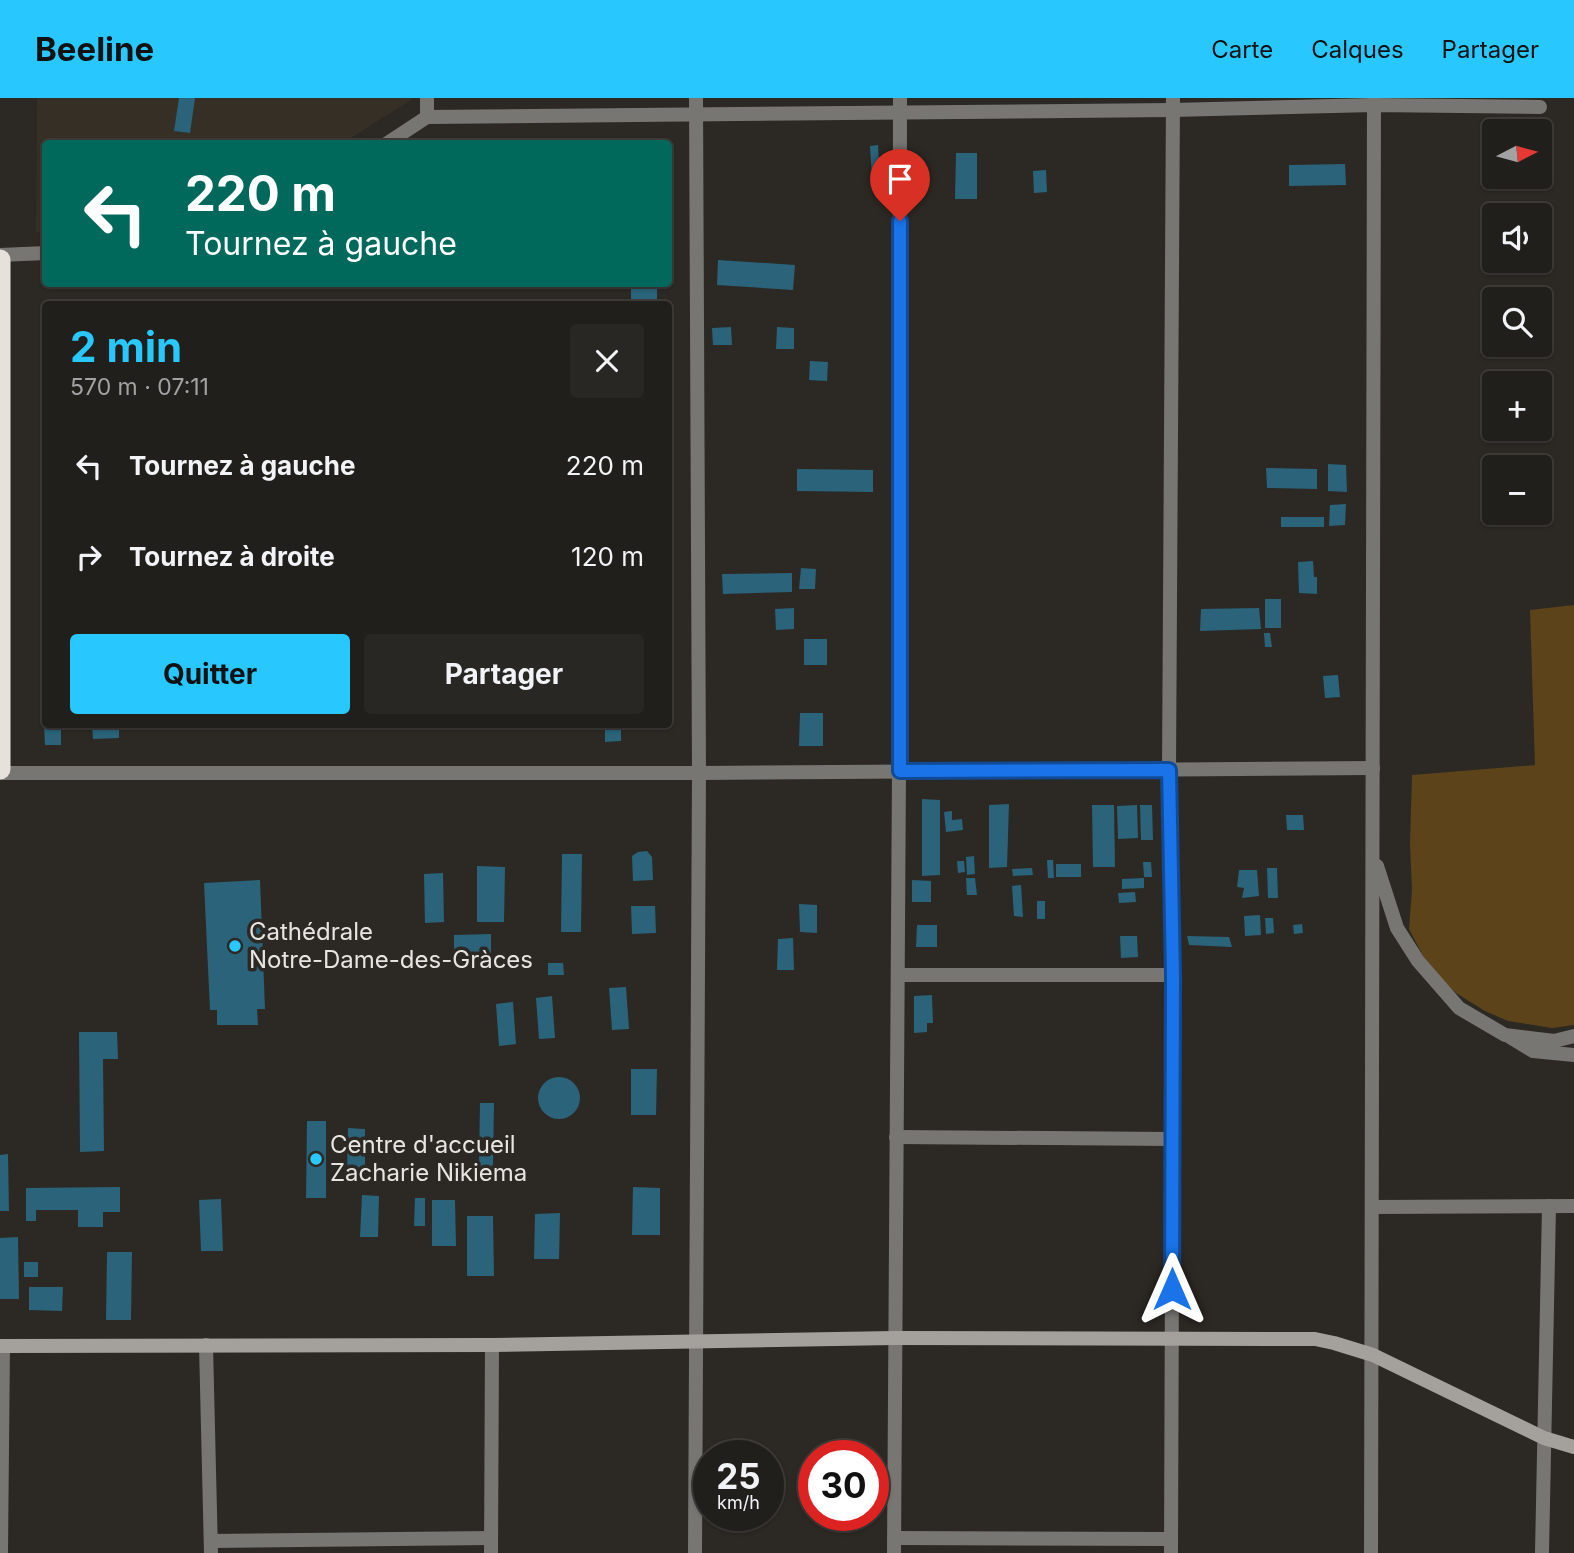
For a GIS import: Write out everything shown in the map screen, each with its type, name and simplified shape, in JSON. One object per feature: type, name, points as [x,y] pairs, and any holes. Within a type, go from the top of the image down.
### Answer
[{"type":"highway","points":[[0,258],[0,771]]},
{"type":"street","points":[[427,98],[427,117]]},
{"type":"street","points":[[392,140],[427,117],[696,105],[1374,102],[1540,107]]},
{"type":"street","points":[[1371,1553],[1374,102]]},
{"type":"street","points":[[900,105],[900,771],[894,1546],[1171,1546],[1173,975],[1169,770],[1172,104]]},
{"type":"street","points":[[695,1553],[699,773],[696,105]]},
{"type":"street","points":[[0,258],[42,253]]},
{"type":"street","points":[[0,771],[699,773],[1373,768]]},
{"type":"street","points":[[1373,855],[1397,928],[1418,961],[1459,1008],[1533,1051],[1574,1055]]},
{"type":"street","points":[[898,975],[1173,975]]},
{"type":"street","points":[[1505,1035],[1554,1041],[1574,1037]]},
{"type":"street","points":[[896,1137],[1172,1139]]},
{"type":"street","points":[[1542,1553],[1549,1206]]},
{"type":"street","points":[[1373,1208],[1574,1206]]},
{"type":"street","points":[[1,1553],[1,1346],[492,1345],[894,1338],[1315,1339],[1373,1355],[1544,1438],[1574,1447]]},
{"type":"street","points":[[206,1345],[211,1547],[491,1546],[492,1345]]},
{"type":"shaded area","points":[[37,98],[411,98],[348,140],[42,140],[42,232],[36,232]]},
{"type":"shaded area","points":[[1574,605],[1574,1025],[1552,1028],[1508,1021],[1485,1011],[1456,993],[1430,969],[1409,929],[1412,890],[1412,775],[1535,765],[1530,610]]},
{"type":"building","points":[[179,98],[195,98],[190,133],[174,131]]},
{"type":"building","points":[[878,145],[880,178],[872,178],[870,146]]},
{"type":"building","points":[[956,153],[977,153],[977,199],[955,199]]},
{"type":"building","points":[[1345,164],[1346,185],[1289,186],[1289,165]]},
{"type":"building","points":[[1046,170],[1047,192],[1034,193],[1033,171]]},
{"type":"building","points":[[718,260],[795,265],[793,290],[717,285]]},
{"type":"building","points":[[631,287],[657,287],[657,301],[631,301]]},
{"type":"building","points":[[731,327],[732,345],[713,345],[712,328]]},
{"type":"building","points":[[777,327],[794,328],[794,349],[776,349]]},
{"type":"building","points":[[40,343],[42,343],[42,397]]},
{"type":"building","points":[[810,361],[828,362],[827,381],[809,380]]},
{"type":"building","points":[[1328,464],[1346,465],[1347,492],[1328,491]]},
{"type":"building","points":[[1266,468],[1317,469],[1317,489],[1267,488]]},
{"type":"building","points":[[797,469],[873,470],[873,492],[797,491]]},
{"type":"building","points":[[1346,504],[1345,525],[1329,526],[1330,505]]},
{"type":"building","points":[[1281,517],[1324,517],[1324,527],[1281,527]]},
{"type":"building","points":[[1313,561],[1317,594],[1299,593],[1298,562]]},
{"type":"building","points":[[801,568],[816,569],[815,589],[799,589]]},
{"type":"building","points":[[792,573],[792,592],[723,594],[722,574]]},
{"type":"building","points":[[1265,599],[1281,599],[1281,628],[1265,628]]},
{"type":"building","points":[[794,608],[794,629],[776,630],[775,609]]},
{"type":"building","points":[[1259,608],[1261,629],[1200,631],[1201,609]]},
{"type":"building","points":[[1264,633],[1270,633],[1272,647],[1265,647]]},
{"type":"building","points":[[804,639],[827,639],[827,665],[804,665]]},
{"type":"building","points":[[1338,675],[1340,697],[1325,698],[1323,676]]},
{"type":"building","points":[[800,713],[823,713],[823,746],[799,746]]},
{"type":"building","points":[[44,728],[61,728],[61,745],[45,745]]},
{"type":"building","points":[[92,728],[119,728],[119,738],[93,739]]},
{"type":"building","points":[[605,728],[621,728],[621,741],[605,742]]},
{"type":"building","points":[[922,799],[940,800],[940,875],[922,876]]},
{"type":"building","points":[[1009,804],[1007,867],[989,868],[989,805]]},
{"type":"building","points":[[1092,805],[1114,805],[1115,867],[1093,867]]},
{"type":"building","points":[[1137,805],[1138,838],[1118,839],[1117,806]]},
{"type":"building","points":[[1140,805],[1152,805],[1153,840],[1141,840]]},
{"type":"building","points":[[952,811],[952,820],[962,819],[963,830],[946,832],[944,812]]},
{"type":"building","points":[[1286,815],[1303,815],[1304,830],[1287,830]]},
{"type":"building","points":[[647,851],[652,857],[653,880],[633,881],[632,856]]},
{"type":"building","points":[[562,854],[582,854],[581,932],[561,932]]},
{"type":"building","points":[[974,856],[975,874],[967,875],[966,857]]},
{"type":"building","points":[[1047,860],[1053,860],[1054,878],[1048,878]]},
{"type":"building","points":[[957,861],[964,861],[965,872],[958,873]]},
{"type":"building","points":[[1143,862],[1151,862],[1152,877],[1144,877]]},
{"type":"building","points":[[1056,864],[1081,864],[1081,877],[1056,877]]},
{"type":"building","points":[[477,866],[505,867],[504,922],[477,922]]},
{"type":"building","points":[[1032,868],[1033,875],[1013,876],[1012,869]]},
{"type":"building","points":[[1267,868],[1277,868],[1278,898],[1268,898]]},
{"type":"building","points":[[1239,870],[1257,870],[1259,896],[1242,898],[1244,888],[1237,887]]},
{"type":"building","points":[[443,873],[444,922],[425,923],[424,874]]},
{"type":"building","points":[[966,878],[975,878],[977,895],[967,895]]},
{"type":"building","points":[[1144,878],[1144,888],[1122,889],[1122,879]]},
{"type":"building","name":"Cathédrale Notre-Dame-des-Gràces","points":[[260,880],[265,1009],[257,1009],[258,1025],[217,1025],[217,1010],[210,1010],[204,883]]},
{"type":"building","points":[[912,880],[931,881],[931,902],[912,902]]},
{"type":"building","points":[[1021,885],[1023,917],[1014,916],[1012,886]]},
{"type":"building","points":[[1135,892],[1136,902],[1119,903],[1118,893]]},
{"type":"building","points":[[1037,901],[1045,901],[1045,919],[1037,919]]},
{"type":"building","points":[[799,904],[817,905],[817,933],[800,932]]},
{"type":"building","points":[[631,906],[655,906],[656,933],[632,934]]},
{"type":"building","points":[[1260,915],[1261,935],[1245,936],[1244,916]]},
{"type":"building","points":[[1265,918],[1273,918],[1274,933],[1266,934]]},
{"type":"building","points":[[1302,924],[1303,933],[1294,934],[1293,925]]},
{"type":"building","points":[[917,925],[937,925],[937,947],[916,947]]},
{"type":"building","points":[[491,934],[491,953],[454,954],[454,935]]},
{"type":"building","points":[[1120,936],[1137,936],[1138,957],[1121,958]]},
{"type":"building","points":[[1187,936],[1229,937],[1232,947],[1189,945]]},
{"type":"building","points":[[793,938],[794,970],[777,970],[778,939]]},
{"type":"building","points":[[548,963],[563,963],[564,975],[548,975]]},
{"type":"building","points":[[626,987],[629,1029],[612,1030],[609,988]]},
{"type":"building","points":[[932,995],[933,1023],[927,1023],[927,1032],[914,1033],[914,996]]},
{"type":"building","points":[[552,996],[555,1038],[539,1039],[536,998]]},
{"type":"building","points":[[513,1002],[516,1044],[499,1046],[496,1004]]},
{"type":"building","points":[[79,1032],[117,1032],[118,1059],[103,1059],[104,1151],[80,1152]]},
{"type":"building","points":[[631,1069],[657,1069],[656,1115],[631,1115]]},
{"type":"building","points":[[559,1077],[574,1083],[580,1098],[574,1113],[559,1119],[544,1113],[538,1098],[544,1083]]},
{"type":"building","points":[[480,1103],[494,1103],[493,1167],[479,1167]]},
{"type":"building","name":"Centre d'accueil Zacharie Nikiema","points":[[307,1121],[326,1121],[326,1198],[306,1198]]},
{"type":"building","points":[[348,1128],[365,1129],[365,1174],[347,1173]]},
{"type":"building","points":[[8,1154],[9,1211],[0,1211],[0,1155]]},
{"type":"building","points":[[120,1187],[120,1212],[103,1212],[103,1227],[78,1227],[78,1210],[36,1210],[36,1221],[26,1221],[26,1188]]},
{"type":"building","points":[[633,1187],[660,1188],[660,1235],[632,1235]]},
{"type":"building","points":[[362,1195],[379,1196],[378,1237],[360,1237]]},
{"type":"building","points":[[415,1198],[425,1198],[425,1226],[414,1226]]},
{"type":"building","points":[[221,1199],[223,1251],[201,1251],[199,1200]]},
{"type":"building","points":[[432,1200],[455,1200],[456,1246],[432,1246]]},
{"type":"building","points":[[560,1213],[559,1259],[534,1259],[535,1214]]},
{"type":"building","points":[[467,1216],[493,1216],[494,1276],[467,1276]]},
{"type":"building","points":[[18,1237],[19,1299],[0,1299],[0,1238]]},
{"type":"building","points":[[107,1252],[132,1252],[131,1320],[106,1320]]},
{"type":"building","points":[[24,1262],[38,1262],[38,1277],[24,1277]]},
{"type":"building","points":[[29,1287],[63,1287],[62,1311],[29,1310]]},
{"type":"place","name":"Cathédrale Notre-Dame-des-Gràces","points":[[235,946]]},
{"type":"place","name":"Centre d'accueil Zacharie Nikiema","points":[[316,1159]]},
{"type":"route","points":[[900,221],[900,771],[1169,770],[1173,975],[1172,1289]]}]
